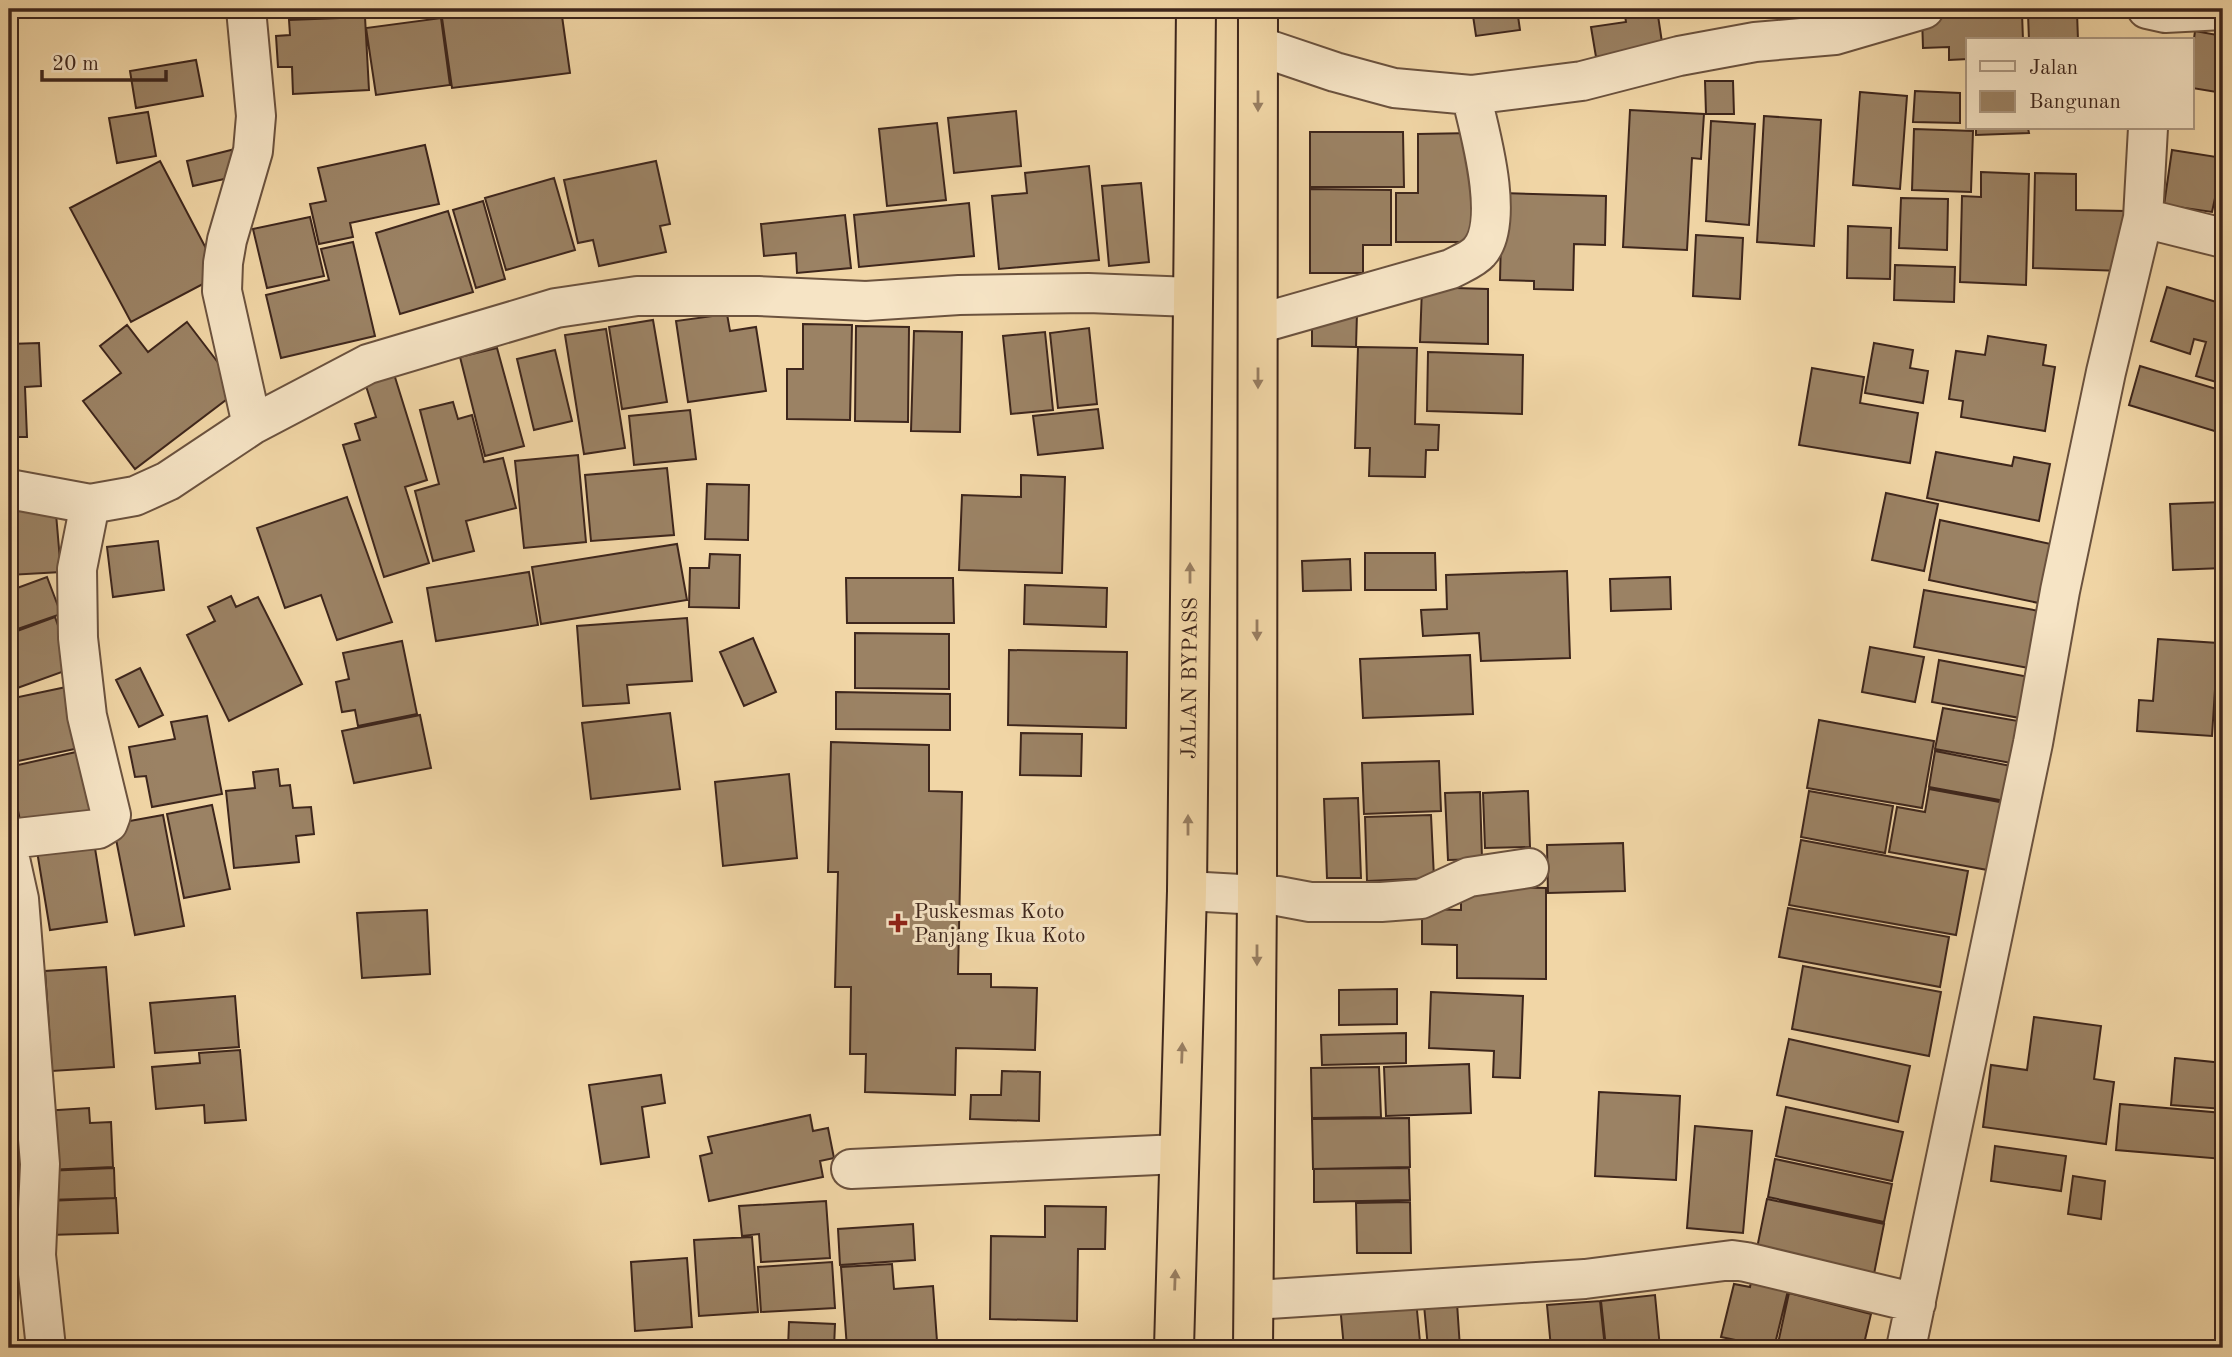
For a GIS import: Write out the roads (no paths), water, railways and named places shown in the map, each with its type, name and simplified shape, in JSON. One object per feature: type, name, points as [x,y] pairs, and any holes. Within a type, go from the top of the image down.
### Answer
[{"type":"highway","name":"JALAN BYPASS","points":[[1174,1348],[1187,891],[1196,9]]},
{"type":"highway","points":[[1253,1348],[1257,895],[1258,27]]},
{"type":"street","points":[[246,9],[256,116],[253,152],[227,240],[222,291],[252,425]]},
{"type":"street","points":[[1258,27],[1335,72],[1394,88],[1471,95],[1582,81],[1679,56],[1755,42],[1835,35],[1924,9]]},
{"type":"street","points":[[2160,18],[2223,10]]},
{"type":"street","points":[[1258,324],[1451,269],[1479,253],[1489,235],[1492,209],[1481,134],[1471,95]]},
{"type":"street","points":[[1906,1348],[2033,743],[2063,577],[2106,372],[2143,218],[2148,130]]},
{"type":"street","points":[[2143,218],[2223,238]]},
{"type":"street","points":[[9,489],[90,504],[135,496],[168,481],[252,425],[368,364],[556,308],[637,296],[758,296],[866,301],[959,295],[1088,293],[1192,298]]},
{"type":"street","points":[[9,839],[98,829],[108,823],[111,815],[87,716],[78,638],[76,569],[90,504]]},
{"type":"street","points":[[9,854],[19,899],[40,1164],[36,1255],[46,1348]]},
{"type":"street","points":[[1187,891],[1278,896],[1310,902],[1381,902],[1421,899],[1469,877],[1529,868]]},
{"type":"street","points":[[851,1169],[1179,1154]]},
{"type":"street","points":[[1254,1300],[1585,1279],[1732,1261],[1756,1264],[1916,1303]]},
{"type":"place","name":"Puskesmas Koto Panjang Ikua Koto","points":[[898,923]]}]
